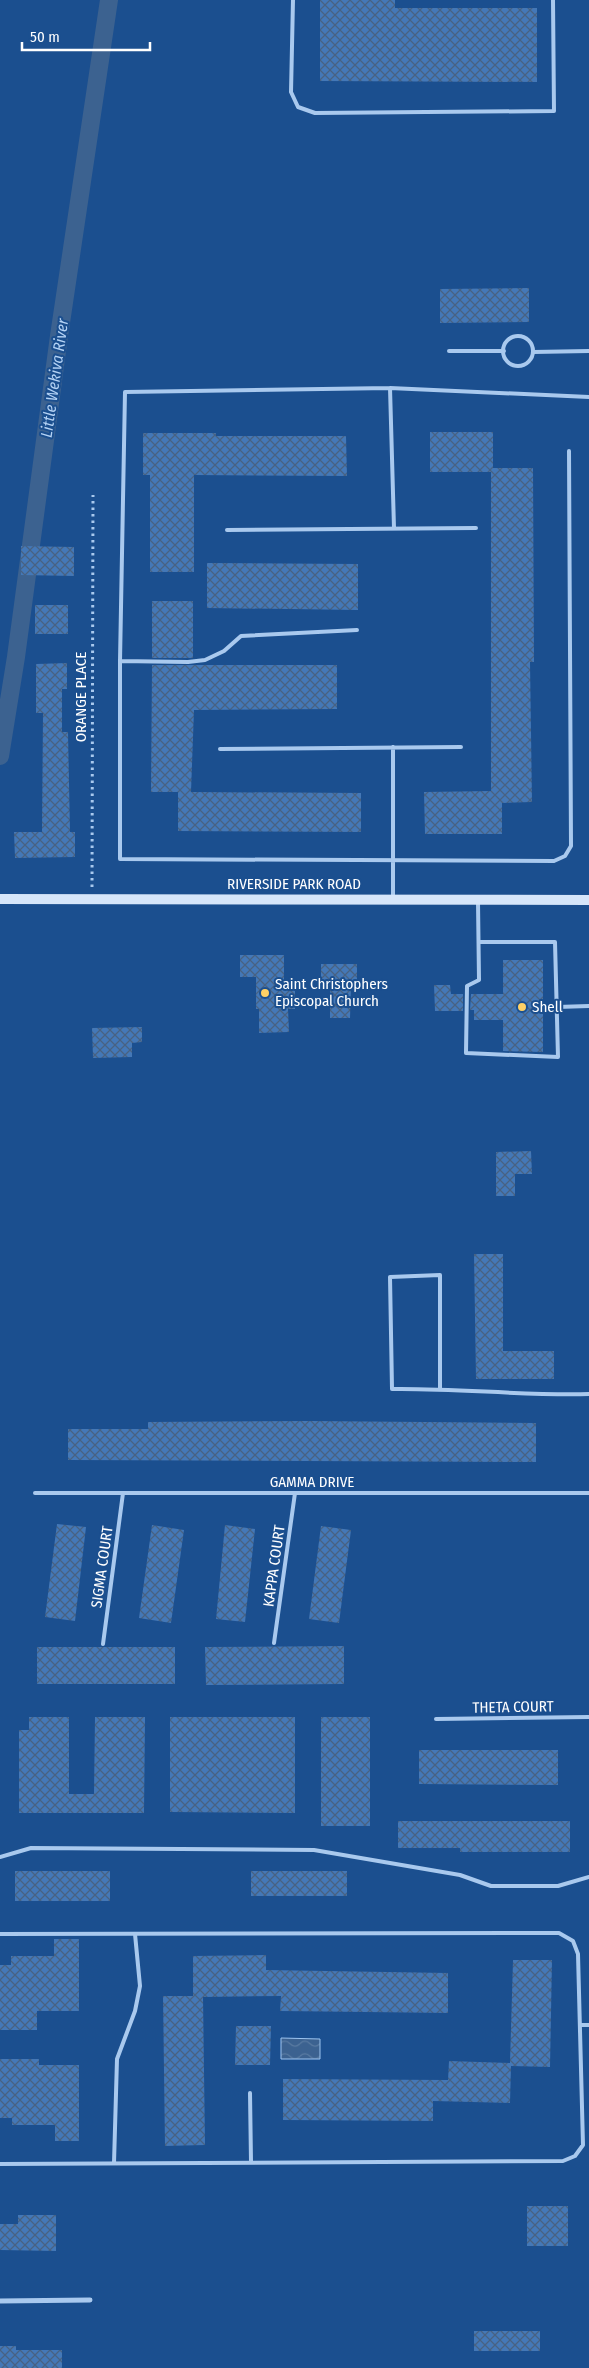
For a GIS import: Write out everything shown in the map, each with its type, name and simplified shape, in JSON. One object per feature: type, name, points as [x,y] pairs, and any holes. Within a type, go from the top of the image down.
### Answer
[{"type":"street","name":"RIVERSIDE PARK ROAD","points":[[0,899],[589,900]]},
{"type":"street","points":[[0,2301],[90,2300]]},
{"type":"lane","points":[[293,0],[291,92],[298,107],[315,113],[554,111],[553,0]]},
{"type":"lane","points":[[519,336],[528,339],[533,352],[529,361],[520,365],[507,360],[504,351],[510,339],[519,336]]},
{"type":"lane","points":[[449,351],[504,351]]},
{"type":"lane","points":[[533,352],[589,351]]},
{"type":"lane","points":[[570,451],[571,846],[565,856],[554,862],[120,860],[120,661],[125,392],[390,388],[589,397]]},
{"type":"lane","points":[[390,388],[394,528]]},
{"type":"lane","points":[[227,530],[476,528]]},
{"type":"lane","points":[[120,661],[188,662],[205,660],[224,651],[241,636],[357,630]]},
{"type":"lane","points":[[393,747],[393,899]]},
{"type":"lane","points":[[220,749],[461,747]]},
{"type":"lane","points":[[478,900],[480,942],[478,980],[467,986],[466,1053],[558,1057],[555,942],[480,942]]},
{"type":"lane","points":[[557,1007],[589,1006]]},
{"type":"lane","points":[[440,1389],[440,1275],[390,1277],[392,1390],[440,1389],[539,1396],[589,1394]]},
{"type":"lane","name":"GAMMA DRIVE","points":[[35,1493],[589,1492]]},
{"type":"lane","name":"SIGMA COURT","points":[[103,1644],[123,1493]]},
{"type":"lane","name":"KAPPA COURT","points":[[274,1643],[295,1493]]},
{"type":"lane","name":"THETA COURT","points":[[436,1719],[589,1717]]},
{"type":"lane","points":[[0,1858],[31,1848],[314,1850],[460,1875],[490,1886],[558,1886],[589,1878]]},
{"type":"lane","points":[[0,1934],[559,1933],[573,1941],[578,1954],[583,2145],[576,2156],[563,2161],[0,2164]]},
{"type":"lane","points":[[114,2163],[117,2059],[135,2011],[140,1986],[135,1934]]},
{"type":"lane","points":[[580,2025],[589,2025]]},
{"type":"lane","points":[[250,2093],[251,2162]]},
{"type":"path","name":"ORANGE PLACE","points":[[92,900],[93,495]]},
{"type":"water","points":[[281,2038],[320,2039],[320,2059],[281,2059]]},
{"type":"building","points":[[320,0],[395,0],[395,8],[537,8],[537,82],[320,81]]},
{"type":"building","points":[[529,288],[529,322],[440,323],[440,289]]},
{"type":"building","points":[[430,432],[493,432],[493,468],[533,468],[534,662],[530,662],[532,802],[502,803],[502,834],[425,834],[424,792],[491,791],[491,472],[430,472]]},
{"type":"building","points":[[143,433],[216,433],[216,436],[346,436],[347,476],[194,475],[194,572],[150,572],[150,475],[143,475]]},
{"type":"building","points":[[21,546],[74,547],[74,576],[21,575]]},
{"type":"building","points":[[207,563],[358,564],[358,610],[207,608]]},
{"type":"building","points":[[152,601],[193,601],[193,658],[152,658]]},
{"type":"building","points":[[35,605],[68,605],[68,634],[35,634]]},
{"type":"building","points":[[67,663],[67,689],[62,689],[62,732],[68,732],[70,832],[75,832],[75,857],[15,858],[14,832],[42,832],[43,713],[36,713],[36,664]]},
{"type":"building","points":[[152,665],[337,665],[337,709],[194,710],[191,792],[361,793],[361,832],[178,831],[178,792],[151,792]]},
{"type":"building","points":[[240,955],[284,955],[284,990],[295,990],[295,1009],[288,1009],[289,1032],[259,1033],[259,1009],[256,1009],[256,977],[240,977]]},
{"type":"building","points":[[503,960],[543,960],[543,1052],[503,1051],[503,1020],[474,1020],[474,1010],[470,1010],[471,994],[503,994]]},
{"type":"building","points":[[321,964],[357,964],[357,986],[351,986],[350,1018],[330,1018],[330,986],[321,986]]},
{"type":"building","points":[[434,985],[450,985],[451,994],[463,994],[463,1011],[435,1011]]},
{"type":"building","points":[[142,1027],[142,1042],[132,1043],[132,1057],[93,1058],[92,1028]]},
{"type":"building","points":[[531,1151],[532,1174],[515,1174],[515,1196],[496,1196],[496,1152]]},
{"type":"building","points":[[474,1254],[503,1254],[503,1351],[554,1351],[554,1379],[476,1379]]},
{"type":"building","points":[[148,1422],[536,1423],[536,1462],[68,1460],[68,1429],[148,1429]]},
{"type":"building","points":[[57,1524],[86,1527],[75,1621],[45,1617]]},
{"type":"building","points":[[152,1525],[184,1530],[171,1623],[139,1618]]},
{"type":"building","points":[[225,1525],[255,1529],[245,1622],[216,1619]]},
{"type":"building","points":[[321,1526],[351,1530],[339,1623],[309,1619]]},
{"type":"building","points":[[344,1646],[344,1684],[206,1685],[205,1647]]},
{"type":"building","points":[[37,1647],[175,1647],[175,1684],[37,1684]]},
{"type":"building","points":[[29,1717],[69,1717],[69,1794],[94,1794],[95,1717],[145,1717],[144,1813],[19,1813],[19,1730],[29,1730]]},
{"type":"building","points":[[170,1717],[295,1717],[295,1813],[170,1812]]},
{"type":"building","points":[[321,1717],[370,1717],[370,1826],[321,1826]]},
{"type":"building","points":[[419,1750],[558,1750],[558,1785],[419,1784]]},
{"type":"building","points":[[398,1821],[570,1821],[570,1852],[460,1852],[460,1848],[398,1848]]},
{"type":"building","points":[[15,1871],[110,1871],[110,1901],[15,1901]]},
{"type":"building","points":[[251,1871],[347,1871],[347,1896],[251,1896]]},
{"type":"building","points":[[54,1939],[79,1939],[79,2011],[37,2011],[37,2030],[0,2030],[0,1965],[11,1965],[11,1956],[54,1956]]},
{"type":"building","points":[[266,1955],[266,1970],[448,1973],[448,2013],[280,2011],[281,1996],[203,1997],[205,2145],[165,2146],[163,1996],[193,1996],[193,1956]]},
{"type":"building","points":[[513,1960],[552,1960],[550,2067],[511,2066],[510,2103],[433,2101],[433,2121],[283,2120],[283,2079],[448,2080],[449,2061],[510,2063]]},
{"type":"building","points":[[236,2026],[271,2026],[270,2065],[235,2065]]},
{"type":"building","points":[[0,2059],[39,2059],[39,2065],[79,2065],[79,2141],[55,2141],[55,2125],[12,2125],[12,2118],[0,2118]]},
{"type":"building","points":[[527,2206],[568,2206],[568,2246],[527,2246]]},
{"type":"building","points":[[18,2215],[56,2215],[56,2251],[0,2250],[0,2224],[18,2224]]},
{"type":"building","points":[[474,2331],[540,2331],[540,2351],[474,2351]]},
{"type":"building","points":[[0,2346],[16,2346],[16,2350],[62,2350],[62,2368],[0,2368]]},
{"type":"waterway","name":"Little Wekiva River","points":[[0,756],[16,657],[59,336],[109,0]]},
{"type":"place","name":"Saint Christophers Episcopal Church","points":[[265,993]]},
{"type":"place","name":"Shell","points":[[522,1007]]}]
